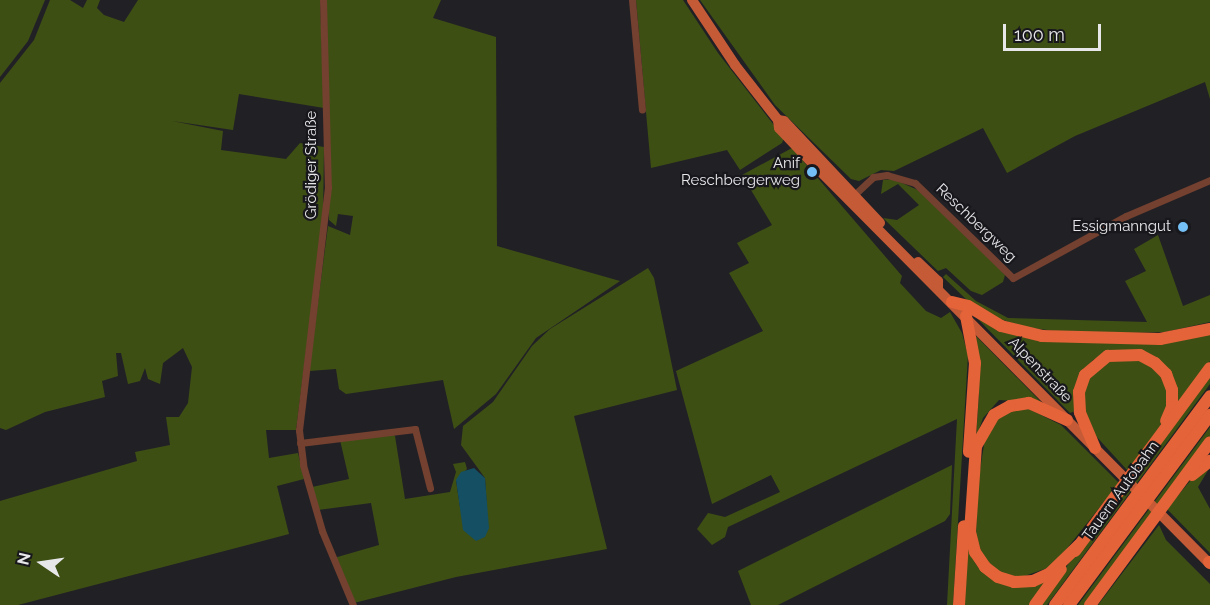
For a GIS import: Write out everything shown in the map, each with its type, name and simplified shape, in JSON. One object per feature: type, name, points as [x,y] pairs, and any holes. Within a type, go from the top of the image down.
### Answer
[{"type":"highway","points":[[952,302],[968,306],[1001,326],[1042,336],[1160,339],[1210,329]]},
{"type":"highway","points":[[959,605],[975,363],[966,316]]},
{"type":"highway","points":[[1095,448],[1080,412],[1079,392],[1096,363],[1124,353],[1140,355],[1166,374],[1172,407],[1158,439]]},
{"type":"highway","points":[[1035,605],[1210,368]]},
{"type":"highway","name":"Tauern Autobahn","points":[[1055,605],[1210,396]]},
{"type":"highway","points":[[1067,420],[1029,403],[1010,406],[994,415],[976,446],[970,532],[975,552],[985,567],[998,577],[1014,582],[1033,581],[1049,574],[1079,545]]},
{"type":"highway","name":"Tauern Autobahn","points":[[1069,605],[1210,415]]},
{"type":"highway","points":[[1093,602],[1210,442]]},
{"type":"highway","points":[[1179,484],[1210,461]]},
{"type":"main road","name":"Alpenstraße","points":[[692,0],[735,65],[778,120],[779,128],[933,287],[938,288],[1210,563]]},
{"type":"main road","name":"Alpenstraße","points":[[778,120],[784,121],[938,281],[938,288]]},
{"type":"street","name":"Grödiger Straße","points":[[323,0],[328,187],[301,400],[300,443],[322,531],[353,605]]},
{"type":"street","points":[[632,0],[642,110]]},
{"type":"street","name":"Reschbergweg","points":[[854,195],[873,177],[887,175],[915,183],[1013,278],[1126,216],[1210,180]]},
{"type":"street","points":[[300,443],[407,426],[417,433],[430,488]]},
{"type":"green space","points":[[0,0],[45,0],[28,41],[0,77]]},
{"type":"green space","points":[[50,0],[70,0],[83,8],[87,0],[100,0],[97,8],[104,15],[124,22],[138,0],[320,0],[324,108],[239,94],[233,130],[172,121],[223,131],[221,150],[286,159],[300,143],[324,147],[323,218],[296,430],[266,430],[269,458],[298,453],[304,479],[277,486],[289,534],[18,605],[0,605],[0,501],[137,461],[135,452],[170,445],[166,417],[179,417],[188,403],[192,367],[183,348],[163,363],[160,384],[148,379],[145,368],[140,381],[128,384],[121,353],[116,353],[118,376],[102,381],[105,397],[45,412],[6,430],[0,428],[0,83],[34,40]]},
{"type":"green space","points":[[325,0],[441,0],[433,18],[496,37],[497,246],[620,281],[536,338],[496,394],[454,429],[443,380],[346,394],[339,389],[336,369],[309,371],[328,226],[350,235],[353,216],[338,214],[336,226],[329,220]]},
{"type":"green space","points":[[636,0],[683,0],[718,53],[784,138],[782,143],[740,170],[727,150],[651,168]]},
{"type":"green space","points":[[700,0],[1210,0],[1210,99],[1205,82],[1075,136],[1007,173],[983,128],[894,171],[881,170],[859,181],[851,179],[775,105]]},
{"type":"green space","points":[[792,148],[902,276],[900,283],[926,311],[941,318],[950,312],[962,333],[968,355],[953,605],[947,605],[957,419],[728,527],[725,537],[712,545],[697,529],[708,513],[725,517],[780,492],[771,475],[712,504],[676,371],[763,331],[729,273],[749,263],[737,243],[772,225],[742,175]]},
{"type":"green space","points":[[893,179],[920,191],[997,266],[1005,275],[1003,282],[982,295],[971,291],[946,268],[938,271],[883,218],[897,220],[919,205],[898,184],[881,194],[883,180]]},
{"type":"green space","points":[[1158,235],[1183,306],[1210,295],[1210,322],[1165,332],[1079,334],[1024,327],[991,316],[970,303],[943,277],[946,274],[976,301],[1008,318],[1147,322],[1125,281],[1146,271],[1134,249]]},
{"type":"green space","points":[[648,268],[654,278],[677,390],[574,416],[607,549],[456,577],[354,603],[334,558],[379,545],[371,503],[318,510],[312,487],[349,479],[340,440],[391,433],[395,436],[405,499],[450,492],[456,472],[453,464],[465,462],[467,469],[456,481],[460,507],[487,509],[485,478],[461,445],[463,426],[493,402],[532,346],[550,329]]},
{"type":"green space","points":[[973,314],[1051,341],[1210,332],[1210,361],[1173,412],[1174,384],[1143,351],[1111,350],[1093,360],[1081,374],[1075,411],[1070,413]]},
{"type":"green space","points":[[975,335],[1042,403],[999,400],[983,418],[976,438],[979,393]]},
{"type":"green space","points":[[1111,359],[1143,359],[1167,383],[1169,405],[1160,426],[1128,471],[1094,434],[1083,405],[1085,384],[1093,373]]},
{"type":"green space","points":[[1210,373],[1210,384],[1047,605],[1038,605]]},
{"type":"green space","points":[[1027,408],[1061,425],[1119,483],[1053,566],[1019,578],[1004,575],[984,559],[976,537],[977,489],[986,432],[1003,413]]},
{"type":"green space","points":[[1210,427],[1210,438],[1087,605],[1078,605]]},
{"type":"green space","points":[[952,465],[950,514],[945,521],[778,605],[751,605],[738,571]]},
{"type":"green space","points":[[1210,467],[1198,487],[1210,509],[1210,553],[1167,509],[1194,476]]},
{"type":"green space","points":[[1159,525],[1166,540],[1210,584],[1210,605],[1098,605]]},
{"type":"green space","points":[[968,538],[975,563],[982,572],[1044,580],[1046,584],[1030,605],[964,605]]},
{"type":"water","points":[[474,468],[485,478],[489,528],[485,537],[476,541],[463,530],[456,480],[461,472]]},
{"type":"place","name":"Anif Reschbergerweg","points":[[812,172]]},
{"type":"place","name":"Essigmanngut","points":[[1183,227]]}]
